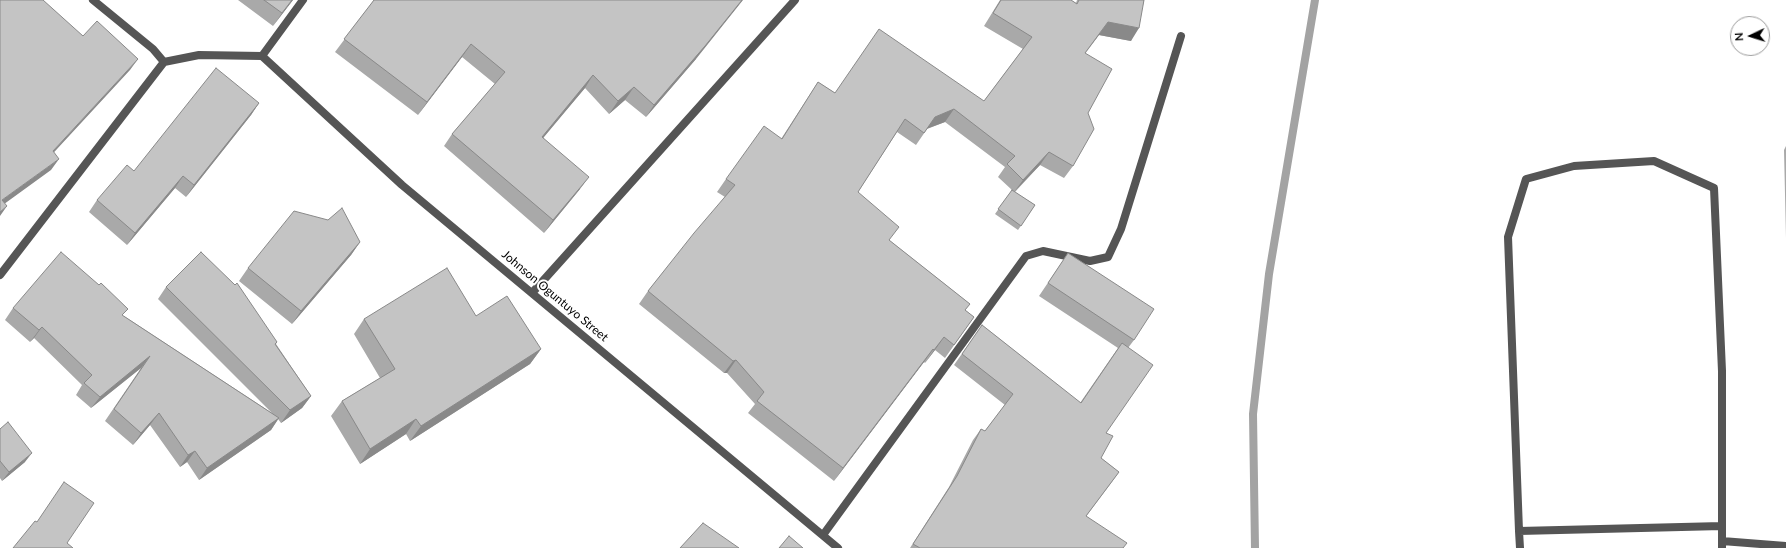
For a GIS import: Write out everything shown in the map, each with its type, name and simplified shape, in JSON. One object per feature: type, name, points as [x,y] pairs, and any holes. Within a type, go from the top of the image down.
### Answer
[{"type":"street","points":[[93,0],[153,49],[164,62]]},
{"type":"street","points":[[0,275],[164,62],[199,55],[262,56],[303,0]]},
{"type":"street","points":[[532,293],[794,0]]},
{"type":"street","points":[[823,535],[1026,256],[1043,251],[1090,261],[1108,257],[1121,229],[1180,36]]},
{"type":"street","name":"Johnson Oguntuyo Street","points":[[262,56],[402,185],[838,548]]},
{"type":"street","points":[[1520,548],[1518,531],[1508,237],[1526,179],[1574,166],[1654,161],[1714,188],[1722,371],[1722,544],[1786,546]]},
{"type":"street","points":[[1518,531],[1722,526]]},
{"type":"building","points":[[0,0],[43,0],[83,36],[97,21],[138,59],[53,151],[59,159],[2,200],[7,206],[0,212]]},
{"type":"building","points":[[264,0],[292,0],[282,13]]},
{"type":"building","points":[[374,0],[742,0],[654,105],[634,87],[618,101],[593,75],[542,137],[589,177],[553,220],[452,134],[505,72],[471,44],[427,102],[344,39]]},
{"type":"building","points":[[1001,0],[1071,0],[1077,4],[1079,0],[1144,0],[1139,28],[1108,22],[1085,53],[1112,69],[1088,113],[1094,129],[1073,166],[1049,152],[1023,180],[1007,164],[1015,156],[954,109],[935,117],[924,133],[905,119],[858,192],[899,227],[889,240],[970,304],[965,310],[974,317],[954,345],[944,337],[934,350],[933,349],[843,468],[757,401],[764,392],[736,360],[733,361],[648,291],[694,233],[735,185],[726,179],[764,126],[782,139],[818,82],[835,93],[879,29],[984,101],[1032,37],[993,13]]},
{"type":"building","points":[[216,68],[259,103],[194,185],[183,176],[135,233],[97,200],[127,165],[134,171]]},
{"type":"building","points":[[1012,190],[1035,205],[1021,226],[998,209]]},
{"type":"building","points":[[342,208],[360,242],[301,311],[248,268],[294,211],[328,220]]},
{"type":"building","points":[[61,252],[99,285],[101,283],[128,309],[122,315],[279,418],[207,468],[195,451],[188,455],[159,413],[141,433],[114,409],[150,356],[100,397],[84,383],[92,375],[42,327],[39,330],[13,308]]},
{"type":"building","points":[[201,252],[235,285],[237,283],[277,342],[275,344],[311,396],[290,410],[166,287]]},
{"type":"building","points":[[1068,253],[1154,309],[1134,340],[1048,283]]},
{"type":"building","points":[[447,268],[476,316],[507,296],[541,349],[421,426],[416,419],[370,449],[342,401],[395,369],[364,319]]},
{"type":"building","points":[[982,325],[1081,403],[1122,343],[1153,365],[1106,433],[1113,436],[1101,458],[1119,472],[1086,516],[1127,543],[1123,548],[920,548],[913,544],[957,476],[981,429],[985,431],[1013,394],[962,354]]},
{"type":"building","points":[[8,422],[32,453],[9,472],[0,461],[0,429]]},
{"type":"building","points":[[64,482],[94,503],[67,543],[73,548],[13,548],[35,521],[37,522]]},
{"type":"building","points":[[703,523],[739,548],[680,548]]},
{"type":"building","points":[[789,536],[803,548],[779,548]]},
{"type":"waterway","points":[[1255,548],[1253,414],[1269,274],[1315,0]]}]
